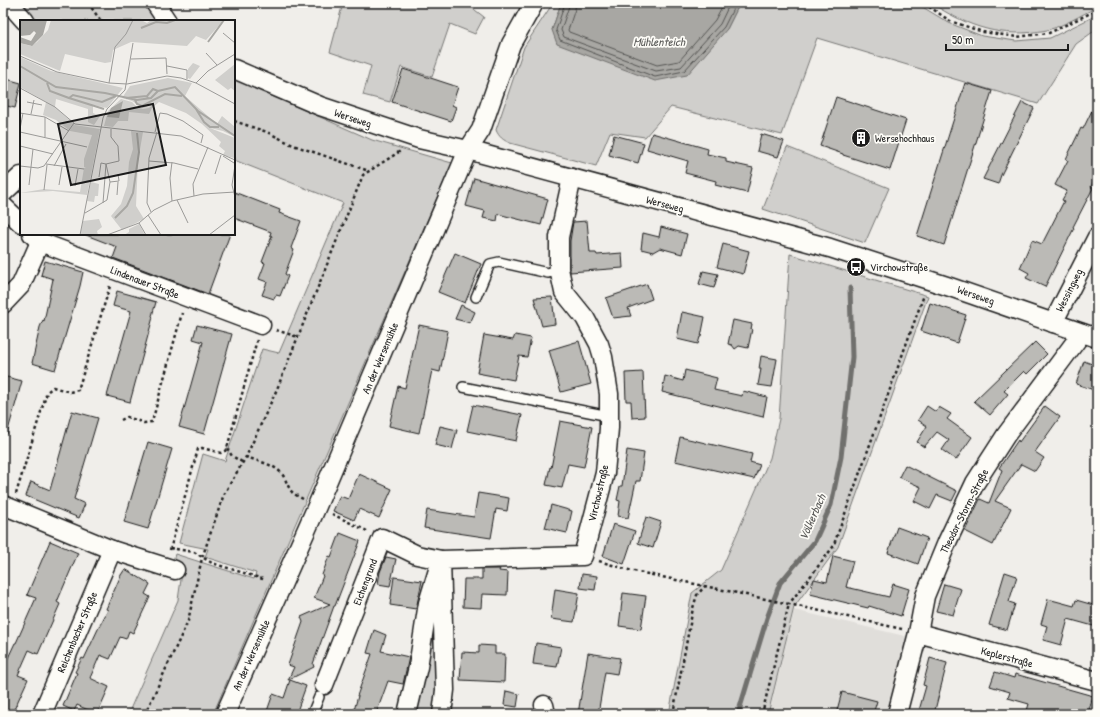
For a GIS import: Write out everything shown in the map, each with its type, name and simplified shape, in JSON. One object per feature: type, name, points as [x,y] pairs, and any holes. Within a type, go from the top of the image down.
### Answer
[{"type":"street","points":[[9,3],[24,20]]},
{"type":"street","points":[[155,3],[166,20]]},
{"type":"street","name":"An der Wersemühle","points":[[225,714],[317,506],[468,150],[481,130],[511,44],[534,3]]},
{"type":"street","name":"Werseweg","points":[[235,69],[320,106],[419,139],[468,150],[830,248],[1090,335]]},
{"type":"street","points":[[3,193],[20,177]]},
{"type":"street","name":"Virchowstraße","points":[[572,178],[559,237],[559,268],[564,292],[585,318],[599,344],[603,357],[609,394],[605,473],[583,556]]},
{"type":"street","points":[[3,206],[20,222]]},
{"type":"street","name":"Wessingweg","points":[[1053,322],[1097,237]]},
{"type":"street","points":[[3,304],[21,285],[36,238]]},
{"type":"street","name":"Lindenauer Straße","points":[[36,238],[114,270],[261,325]]},
{"type":"street","name":"Theodor-Storm-Straße","points":[[897,714],[918,633],[925,596],[948,540],[975,483],[1006,435],[1090,335]]},
{"type":"street","points":[[8,506],[112,550],[170,568]]},
{"type":"street","points":[[382,538],[417,555],[441,560],[583,556]]},
{"type":"street","name":"Eichengrund","points":[[321,691],[382,538]]},
{"type":"street","name":"Reichenbacher Straße","points":[[42,714],[112,550]]},
{"type":"street","points":[[407,714],[418,667],[428,603],[441,560]]},
{"type":"street","points":[[441,560],[445,690],[442,714]]},
{"type":"street","name":"Keplerstraße","points":[[918,633],[1097,681]]},
{"type":"lane","points":[[476,297],[490,264],[499,262],[548,273],[559,268]]},
{"type":"lane","points":[[463,387],[609,416]]},
{"type":"lane","name":"Eichengrund","points":[[312,714],[321,691]]},
{"type":"path","points":[[88,3],[101,20]]},
{"type":"path","points":[[924,3],[950,20],[983,32],[1017,37],[1049,33],[1097,10]]},
{"type":"path","points":[[235,121],[267,132],[293,145],[369,171]]},
{"type":"path","points":[[145,714],[188,621],[202,558],[224,494],[246,457],[277,389],[363,175],[419,139]]},
{"type":"path","points":[[8,506],[47,392],[53,387],[70,392],[78,390],[114,270]]},
{"type":"path","points":[[762,714],[789,604],[833,547],[929,280]]},
{"type":"path","points":[[121,420],[127,417],[144,423],[152,422],[186,297]]},
{"type":"path","points":[[170,568],[170,548],[198,449],[202,448],[221,453],[225,451],[261,325],[298,337]]},
{"type":"path","points":[[226,448],[232,456],[242,462]]},
{"type":"path","points":[[246,457],[267,464],[279,471],[286,479],[289,488],[294,493],[382,538]]},
{"type":"path","points":[[170,548],[194,552],[212,564],[282,585]]},
{"type":"path","points":[[583,556],[629,570],[918,633]]},
{"type":"path","points":[[673,714],[693,608],[697,595],[705,586]]},
{"type":"shaded area","points":[[24,3],[149,3],[159,20],[34,20]]},
{"type":"shaded area","points":[[343,3],[466,3],[484,17],[475,34],[450,24],[432,77],[401,67],[390,102],[363,95],[371,66],[330,52]]},
{"type":"shaded area","points":[[553,3],[561,3],[552,30],[727,29],[740,3],[916,3],[949,23],[982,36],[1016,41],[1050,38],[1097,15],[1097,29],[1076,44],[1038,104],[817,38],[782,135],[671,107],[645,137],[610,132],[596,166],[510,143],[498,135],[496,130],[524,47]]},
{"type":"shaded area","points":[[931,3],[1097,3],[1097,7],[1066,23],[1047,30],[1015,33],[986,29],[958,19]]},
{"type":"shaded area","points":[[235,79],[372,140],[452,163],[213,714],[128,714],[178,600],[183,566],[173,561],[175,554],[254,579],[256,573],[205,557],[208,549],[179,543],[203,454],[225,461],[262,349],[279,353],[343,203],[235,160]]},
{"type":"shaded area","points":[[787,147],[889,188],[865,243],[763,209]]},
{"type":"shaded area","points":[[790,254],[928,296],[838,547],[794,607],[768,714],[669,714],[692,593],[721,570],[770,458],[779,419]]},
{"type":"shaded area","points":[[437,598],[436,714],[410,714]]},
{"type":"shaded area","points":[[794,610],[909,637],[887,714],[769,714]]},
{"type":"water","name":"Mühlenteich","points":[[561,3],[740,3],[727,29],[687,75],[655,81],[557,44],[552,30]]},
{"type":"building","points":[[403,69],[458,87],[452,105],[456,107],[451,121],[392,102]]},
{"type":"building","points":[[3,78],[20,83],[15,108],[3,105]]},
{"type":"building","points":[[965,83],[992,91],[944,245],[917,236]]},
{"type":"building","name":"Wersehochhaus","points":[[836,97],[906,120],[890,170],[820,146]]},
{"type":"building","points":[[1097,100],[1097,174],[1091,187],[1093,188],[1045,287],[1026,278],[1029,273],[1020,268],[1032,240],[1042,244],[1064,201],[1062,200],[1067,191],[1055,185],[1068,160],[1066,159],[1081,128],[1083,129]]},
{"type":"building","points":[[1022,102],[1034,108],[998,184],[983,179]]},
{"type":"building","points":[[652,133],[708,149],[707,154],[726,158],[726,162],[753,168],[747,193],[715,185],[716,181],[685,173],[688,161],[647,149]]},
{"type":"building","points":[[761,134],[784,141],[778,157],[757,151]]},
{"type":"building","points":[[614,135],[644,143],[638,163],[609,155]]},
{"type":"building","points":[[474,178],[548,199],[541,225],[498,214],[497,221],[483,218],[485,211],[466,206]]},
{"type":"building","points":[[235,192],[280,210],[279,213],[301,221],[291,248],[294,250],[285,274],[288,276],[280,296],[276,295],[274,299],[262,295],[267,282],[259,279],[265,263],[262,262],[272,236],[270,235],[271,232],[235,218]]},
{"type":"building","points":[[587,221],[590,253],[596,253],[597,255],[622,253],[623,268],[570,272],[570,241],[573,222]]},
{"type":"building","points":[[661,227],[687,234],[682,254],[660,248],[653,252],[641,249],[643,233],[659,237]]},
{"type":"building","points":[[86,235],[230,235],[208,294],[113,258],[117,247]]},
{"type":"building","points":[[723,244],[749,251],[743,274],[717,267]]},
{"type":"building","points":[[455,253],[481,264],[465,303],[438,292]]},
{"type":"building","points":[[45,261],[83,272],[55,370],[32,363],[40,327],[43,320],[44,321],[53,279],[41,275]]},
{"type":"building","points":[[703,271],[718,274],[714,288],[699,284]]},
{"type":"building","points":[[647,284],[652,299],[628,308],[631,316],[613,318],[606,298]]},
{"type":"building","points":[[117,291],[156,302],[130,402],[107,396],[131,311],[113,306]]},
{"type":"building","points":[[552,297],[555,324],[542,326],[534,298]]},
{"type":"building","points":[[930,303],[966,315],[957,343],[921,331]]},
{"type":"building","points":[[461,305],[475,312],[470,323],[455,319]]},
{"type":"building","points":[[682,312],[705,317],[698,344],[677,339]]},
{"type":"building","points":[[733,320],[752,324],[748,348],[739,346],[735,349],[732,345],[728,344]]},
{"type":"building","points":[[197,325],[232,334],[204,434],[179,427],[203,342],[193,339]]},
{"type":"building","points":[[419,325],[448,331],[440,372],[432,370],[419,433],[389,426],[398,386],[405,388]]},
{"type":"building","points":[[484,335],[513,340],[515,335],[531,338],[527,357],[519,356],[514,380],[477,373]]},
{"type":"building","points":[[579,341],[591,384],[561,392],[549,350]]},
{"type":"building","points":[[1035,342],[1047,354],[1027,374],[1024,371],[1004,391],[1008,394],[990,415],[974,401]]},
{"type":"building","points":[[761,356],[777,359],[772,387],[758,385],[761,369],[759,369]]},
{"type":"building","points":[[1084,361],[1097,366],[1097,391],[1076,384]]},
{"type":"building","points":[[685,370],[717,378],[714,390],[742,396],[743,391],[767,397],[763,417],[662,392],[665,376],[683,381]]},
{"type":"building","points":[[643,372],[645,417],[632,418],[631,401],[626,401],[625,373]]},
{"type":"building","points":[[3,376],[22,381],[7,434],[3,434]]},
{"type":"building","points":[[473,405],[522,415],[516,441],[467,431]]},
{"type":"building","points":[[927,406],[936,412],[939,407],[951,414],[947,419],[972,437],[956,460],[942,450],[949,440],[937,432],[924,447],[917,442],[927,426],[918,420]]},
{"type":"building","points":[[1045,406],[1060,417],[1035,452],[1044,458],[1035,471],[1021,464],[995,501],[1011,508],[993,545],[965,531],[980,499],[989,503],[1002,470],[999,468],[1018,440],[1019,442]]},
{"type":"building","points":[[72,411],[98,418],[74,499],[85,504],[79,518],[26,496],[31,482],[50,490]]},
{"type":"building","points":[[560,421],[592,427],[584,467],[568,464],[562,488],[546,485],[550,467],[551,468]]},
{"type":"building","points":[[440,426],[457,430],[452,449],[435,445]]},
{"type":"building","points":[[680,437],[752,454],[750,462],[760,465],[754,479],[675,461]]},
{"type":"building","points":[[148,442],[172,449],[148,529],[124,522]]},
{"type":"building","points":[[627,450],[644,453],[640,481],[636,481],[628,518],[618,516],[620,501],[617,500],[620,486],[622,486]]},
{"type":"building","points":[[905,465],[957,491],[952,501],[937,495],[930,509],[914,501],[921,487],[899,477]]},
{"type":"building","points":[[359,474],[392,489],[379,518],[359,509],[354,520],[333,511],[340,496],[348,499]]},
{"type":"building","points":[[478,493],[509,498],[507,511],[496,509],[491,538],[424,528],[427,510],[474,517]]},
{"type":"building","points":[[551,505],[572,511],[567,533],[545,528]]},
{"type":"building","points":[[646,517],[661,522],[653,548],[638,543]]},
{"type":"building","points":[[613,524],[635,531],[624,564],[603,556]]},
{"type":"building","points":[[897,527],[927,538],[918,564],[888,553]]},
{"type":"building","points":[[340,533],[360,541],[334,606],[313,664],[314,667],[288,680],[294,667],[288,665],[303,622],[301,617],[330,604],[314,598],[329,556],[331,557]]},
{"type":"building","points":[[50,541],[78,553],[57,602],[60,604],[38,654],[29,650],[18,675],[28,679],[12,714],[3,714],[3,658],[7,660],[36,598],[27,595]]},
{"type":"building","points":[[833,556],[853,561],[846,587],[889,597],[893,584],[909,589],[901,616],[869,606],[868,608],[810,594],[814,579],[827,582]]},
{"type":"building","points":[[386,557],[396,559],[390,586],[378,584],[380,572]]},
{"type":"building","points":[[125,569],[150,584],[145,594],[150,597],[133,633],[129,631],[126,639],[120,637],[110,659],[100,655],[90,678],[109,687],[97,714],[77,705],[74,711],[63,706],[77,673],[75,672],[82,658],[84,659],[108,610],[106,609]]},
{"type":"building","points":[[482,569],[500,569],[499,571],[508,572],[507,595],[482,594],[481,608],[463,607],[464,579],[482,579]]},
{"type":"building","points":[[1005,572],[1017,576],[1009,602],[1015,604],[1007,630],[989,625]]},
{"type":"building","points":[[582,574],[597,576],[595,590],[580,588]]},
{"type":"building","points":[[394,577],[422,581],[416,609],[390,605]]},
{"type":"building","points":[[944,584],[961,589],[953,615],[936,611]]},
{"type":"building","points":[[555,589],[579,593],[574,622],[551,619]]},
{"type":"building","points":[[623,593],[646,596],[641,629],[619,626]]},
{"type":"building","points":[[1048,599],[1074,606],[1076,600],[1097,606],[1097,627],[1068,619],[1061,645],[1043,640],[1047,626],[1041,624]]},
{"type":"building","points":[[374,630],[386,635],[381,651],[409,657],[403,684],[388,681],[376,714],[353,714],[357,696],[372,654],[367,653]]},
{"type":"building","points":[[536,643],[561,647],[557,667],[533,664]]},
{"type":"building","points":[[479,645],[495,646],[495,654],[505,654],[504,682],[460,680],[462,652],[479,653]]},
{"type":"building","points":[[588,653],[620,658],[617,674],[605,672],[598,714],[578,714]]},
{"type":"building","points":[[930,658],[947,663],[934,714],[918,714],[926,686],[923,685]]},
{"type":"building","points":[[995,672],[1014,678],[1015,674],[1093,696],[1088,714],[1026,714],[1029,704],[1008,698],[1010,692],[990,686]]},
{"type":"building","points":[[290,680],[306,686],[296,714],[266,714],[273,694],[284,698]]},
{"type":"building","points":[[506,691],[519,694],[517,707],[504,705]]},
{"type":"building","points":[[842,692],[877,701],[873,714],[836,714]]},
{"type":"waterway","points":[[1032,3],[1046,3]]},
{"type":"waterway","name":"Völkerbach","points":[[738,714],[767,618],[780,583],[815,541],[831,505],[841,457],[852,357],[850,288]]},
{"type":"place","name":"Wersehochhaus","points":[[861,138]]},
{"type":"place","name":"Virchowstraße","points":[[856,267]]}]
